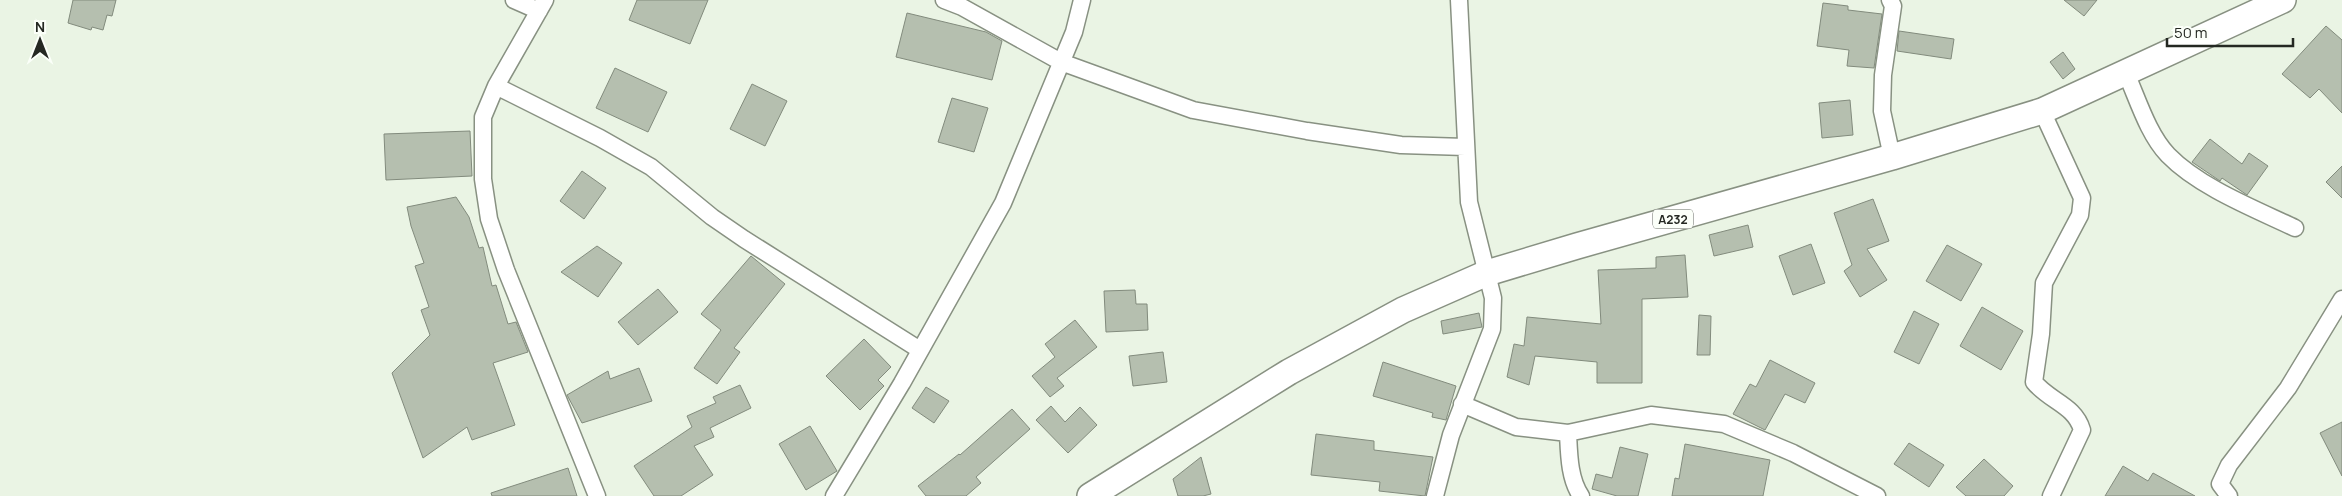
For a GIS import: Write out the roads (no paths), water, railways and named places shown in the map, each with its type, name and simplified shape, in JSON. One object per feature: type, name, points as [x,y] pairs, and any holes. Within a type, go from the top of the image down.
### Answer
[{"type":"main road","name":"A232","points":[[1090,496],[1289,372],[1403,310],[1487,273],[1892,157],[2042,111],[2283,0]]},
{"type":"street","points":[[514,0],[542,5],[496,86],[483,117],[481,139],[483,179],[490,219],[506,270],[597,496]]},
{"type":"street","points":[[944,0],[962,7],[1061,62],[1193,110],[1307,131],[1401,145],[1465,147]]},
{"type":"street","points":[[834,496],[920,350],[1003,203],[1074,32],[1082,0]]},
{"type":"street","points":[[1436,496],[1451,435],[1492,328],[1494,298],[1469,202],[1459,0]]},
{"type":"street","points":[[1890,0],[1893,6],[1884,75],[1882,111],[1892,157]]},
{"type":"street","points":[[2126,73],[2149,126],[2168,154],[2186,170],[2226,195],[2294,228]]},
{"type":"street","points":[[496,86],[600,138],[651,167],[712,217],[744,239],[920,350]]},
{"type":"street","points":[[2042,111],[2082,198],[2080,215],[2044,282],[2041,334],[2034,382],[2040,389],[2074,413],[2082,430],[2050,496]]},
{"type":"street","points":[[2230,496],[2220,484],[2229,465],[2288,388],[2342,299]]},
{"type":"street","points":[[1462,404],[1516,428],[1568,433],[1651,415],[1724,424],[1793,453],[1877,496]]},
{"type":"street","points":[[1568,433],[1571,468],[1576,490],[1581,496]]}]
